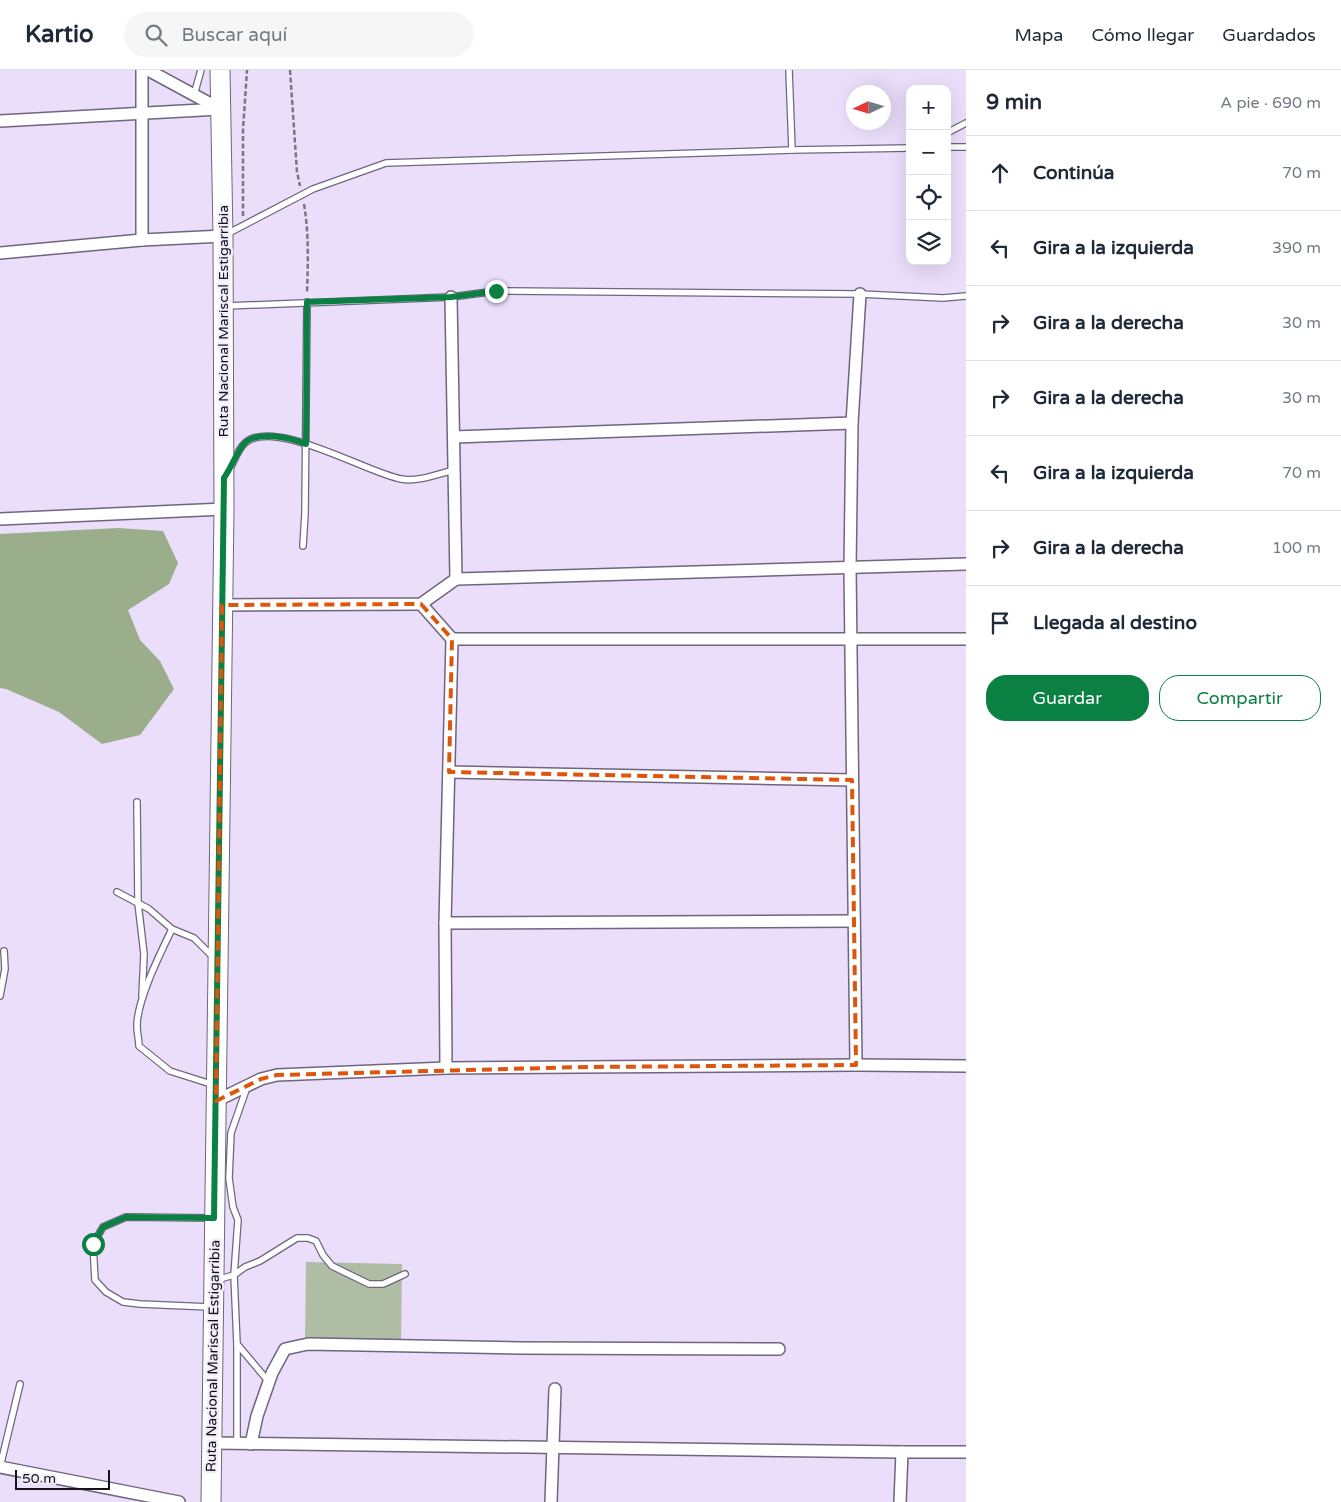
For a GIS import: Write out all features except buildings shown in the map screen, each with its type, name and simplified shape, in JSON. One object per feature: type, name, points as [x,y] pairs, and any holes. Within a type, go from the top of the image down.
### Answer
[{"type":"main road","name":"Ruta Nacional Mariscal Estigarribia","points":[[211,1502],[224,508],[224,306],[220,70]]},
{"type":"street","points":[[142,70],[142,240]]},
{"type":"street","points":[[148,70],[220,110]]},
{"type":"street","points":[[0,121],[220,110]]},
{"type":"street","points":[[0,253],[142,240],[223,236]]},
{"type":"street","points":[[856,1065],[850,568],[852,423],[860,294]]},
{"type":"street","points":[[451,297],[456,579]]},
{"type":"street","points":[[454,437],[852,423]]},
{"type":"street","points":[[0,519],[224,508]]},
{"type":"street","points":[[222,605],[421,604],[456,579],[966,564]]},
{"type":"street","points":[[421,604],[452,640],[445,923],[446,1068]]},
{"type":"street","points":[[452,640],[966,639]]},
{"type":"street","points":[[449,772],[852,780]]},
{"type":"street","points":[[445,923],[854,922]]},
{"type":"street","points":[[216,1093],[247,1086],[261,1078],[278,1075],[446,1068],[966,1066]]},
{"type":"street","points":[[251,1444],[257,1416],[268,1382],[285,1349],[308,1344],[519,1348],[779,1349]]},
{"type":"street","points":[[552,1502],[555,1389]]},
{"type":"street","points":[[212,1444],[966,1452]]},
{"type":"street","points":[[900,1502],[902,1452]]},
{"type":"street","points":[[0,1468],[179,1502]]},
{"type":"lane","points":[[194,95],[201,70]]},
{"type":"lane","points":[[789,70],[792,150]]},
{"type":"lane","points":[[951,131],[966,122]]},
{"type":"lane","points":[[951,147],[966,147]]},
{"type":"lane","points":[[223,236],[313,189],[386,162],[906,148]]},
{"type":"lane","points":[[224,306],[451,297],[496,291],[860,294],[942,298],[966,296]]},
{"type":"lane","points":[[303,546],[307,302]]},
{"type":"lane","points":[[224,478],[244,443],[253,437],[283,437],[404,480],[421,479],[454,470]]},
{"type":"lane","points":[[137,802],[138,903],[144,954],[141,1003],[137,1025],[140,1046],[170,1072],[216,1093]]},
{"type":"lane","points":[[117,892],[149,909],[172,929],[194,938],[218,962]]},
{"type":"lane","points":[[141,1003],[172,929]]},
{"type":"lane","points":[[0,996],[5,969],[4,951]]},
{"type":"lane","points":[[237,1444],[237,1344],[234,1275],[238,1220],[233,1207],[229,1178],[231,1133],[247,1086]]},
{"type":"lane","points":[[213,1307],[123,1302],[106,1292],[95,1280],[93,1244],[103,1227],[126,1217],[214,1218]]},
{"type":"lane","points":[[214,1281],[234,1275],[297,1238],[308,1238],[316,1242],[332,1266],[369,1284],[383,1284],[404,1274]]},
{"type":"lane","points":[[237,1344],[268,1382]]},
{"type":"lane","points":[[0,1468],[20,1384]]},
{"type":"path","points":[[244,225],[243,130],[247,70]]},
{"type":"highlighted area","points":[[421,604],[452,639],[449,772],[852,780],[856,1065],[586,1067],[277,1075],[261,1079],[216,1101],[222,605]]},
{"type":"green space","points":[[118,528],[163,531],[178,563],[169,584],[128,610],[140,640],[160,661],[174,689],[140,735],[102,744],[59,712],[0,688],[0,534]]},
{"type":"green space","points":[[306,1262],[402,1264],[401,1344],[305,1342]]},
{"type":"route","points":[[93,1244],[103,1227],[126,1217],[214,1218],[224,478],[244,443],[253,437],[283,437],[306,444],[307,302],[451,297],[496,291]]}]
